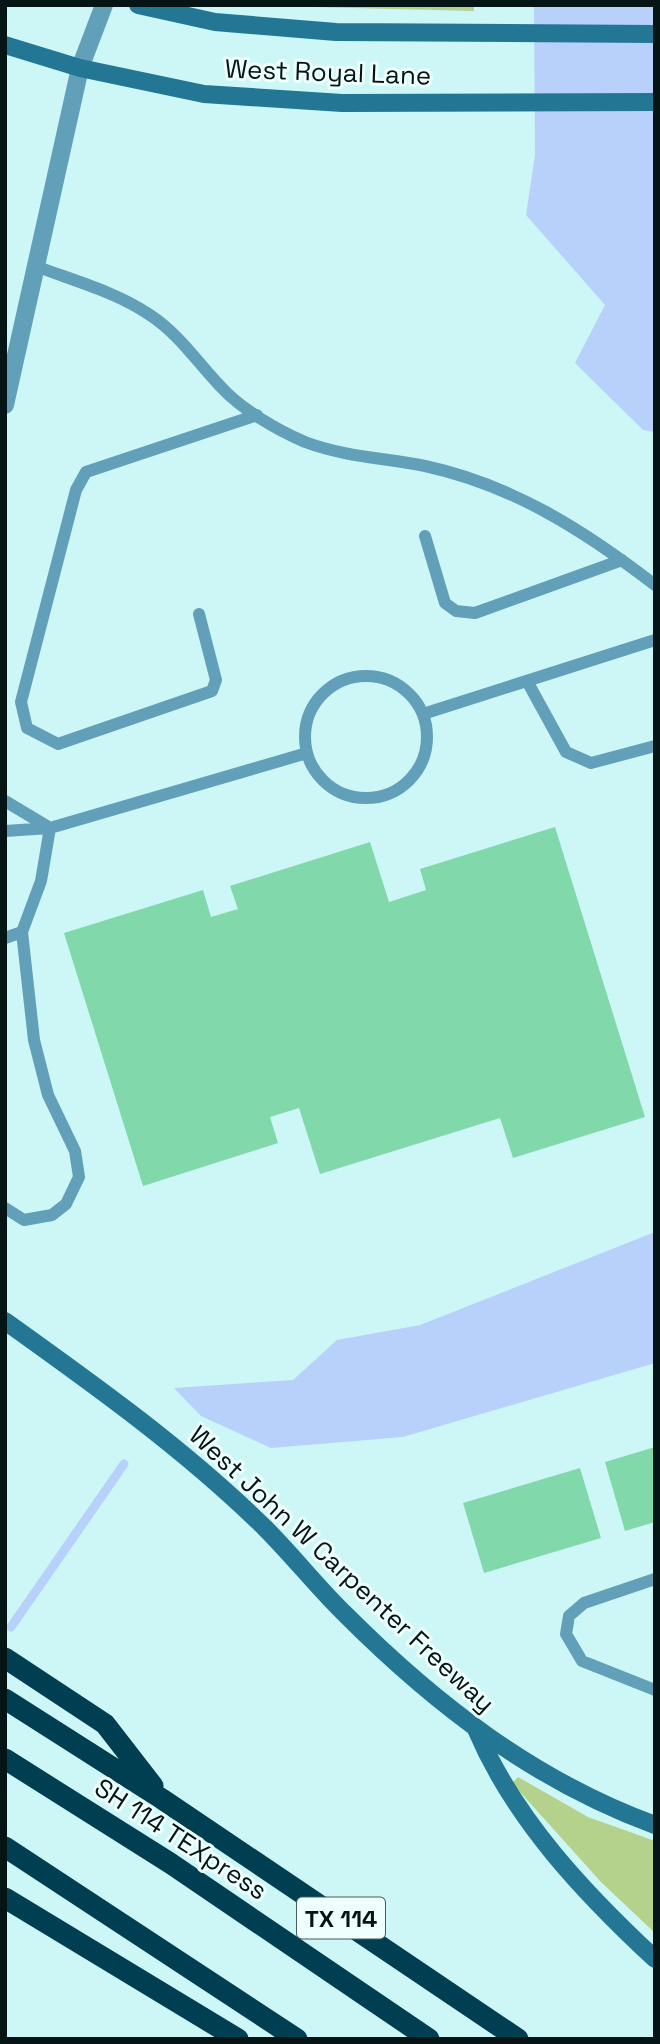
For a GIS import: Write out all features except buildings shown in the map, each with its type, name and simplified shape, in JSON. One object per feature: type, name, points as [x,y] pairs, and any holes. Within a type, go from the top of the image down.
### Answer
[{"type":"highway","points":[[5,1658],[105,1724],[162,1799]]},
{"type":"highway","name":"TX 114","points":[[5,1699],[162,1799],[518,2039]]},
{"type":"highway","name":"SH 114 TEXpress","points":[[5,1759],[170,1863],[429,2039]]},
{"type":"highway","points":[[5,1847],[297,2039]]},
{"type":"highway","points":[[7,1900],[238,2039]]},
{"type":"main road","name":"West Royal Lane","points":[[138,5],[215,22],[323,31],[655,34]]},
{"type":"main road","name":"West Royal Lane","points":[[5,45],[80,68],[204,94],[342,103],[655,102]]},
{"type":"main road","name":"West John W Carpenter Freeway","points":[[5,1321],[87,1379],[215,1482],[267,1530],[345,1614],[411,1676],[476,1729],[491,1764],[514,1802],[598,1906],[655,1959]]},
{"type":"main road","points":[[476,1729],[504,1750],[568,1788],[610,1809],[655,1825]]},
{"type":"street","points":[[5,405],[38,267],[80,68],[104,5]]},
{"type":"lane","points":[[38,267],[118,297],[152,315],[190,349],[222,389],[257,415],[305,441],[363,459],[426,467],[547,509],[655,585]]},
{"type":"lane","points":[[199,614],[216,680],[212,691],[58,744],[27,728],[21,702],[76,490],[86,472],[257,415]]},
{"type":"lane","points":[[425,536],[445,603],[456,611],[475,613],[622,560]]},
{"type":"lane","points":[[423,714],[655,640]]},
{"type":"lane","points":[[357,677],[387,681],[412,697],[423,714],[427,743],[418,771],[404,786],[386,795],[366,799],[346,795],[329,785],[315,771],[307,753],[305,733],[310,713],[321,696],[338,683],[357,677]]},
{"type":"lane","points":[[527,681],[566,752],[591,763],[655,746]]},
{"type":"lane","points":[[5,831],[50,828],[307,753]]},
{"type":"lane","points":[[5,801],[50,828]]},
{"type":"lane","points":[[5,1208],[24,1220],[52,1215],[66,1203],[79,1177],[75,1151],[48,1095],[34,1040],[22,932],[41,881],[50,828]]},
{"type":"lane","points":[[5,938],[22,932]]},
{"type":"lane","points":[[655,1579],[584,1603],[569,1616],[566,1634],[582,1661],[655,1690]]},
{"type":"green space","points":[[298,5],[474,5],[474,11],[313,7]]},
{"type":"green space","points":[[518,1777],[588,1817],[655,1841],[655,1933],[601,1882],[512,1783]]},
{"type":"water","points":[[534,5],[655,5],[655,432],[643,430],[575,363],[605,305],[526,215],[535,155]]},
{"type":"water","points":[[655,1232],[655,1363],[403,1437],[271,1448],[201,1416],[174,1388],[293,1380],[337,1340],[420,1325]]},
{"type":"waterway","points":[[11,1627],[124,1464]]}]
